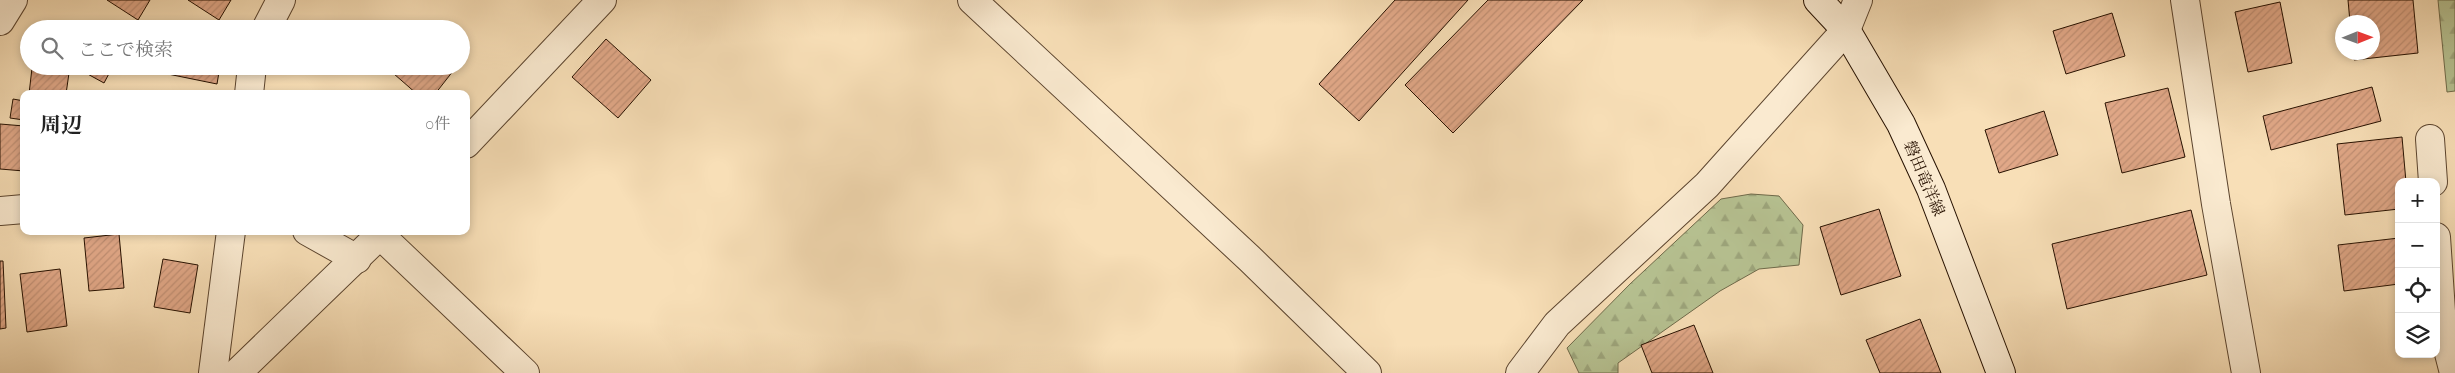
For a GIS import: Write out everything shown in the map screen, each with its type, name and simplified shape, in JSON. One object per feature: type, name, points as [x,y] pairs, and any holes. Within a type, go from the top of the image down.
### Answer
[{"type":"street","points":[[0,21],[13,0]]},
{"type":"street","points":[[270,20],[280,0]]},
{"type":"street","points":[[470,140],[602,0]]},
{"type":"street","points":[[972,0],[1250,259],[1367,373]]},
{"type":"street","name":"磐田竜洋線","points":[[1818,0],[1846,30],[1901,124],[1931,190],[2001,373]]},
{"type":"street","points":[[1532,367],[1557,324],[1707,184],[1846,30],[1858,0]]},
{"type":"street","points":[[2185,0],[2216,204],[2246,373]]},
{"type":"street","points":[[249,90],[251,75]]},
{"type":"street","points":[[2430,139],[2433,178]]},
{"type":"street","points":[[0,211],[20,209]]},
{"type":"street","points":[[213,373],[230,235]]},
{"type":"street","points":[[314,235],[357,259]]},
{"type":"street","points":[[237,373],[380,235]]},
{"type":"street","points":[[384,235],[525,373]]},
{"type":"street","points":[[2438,268],[2442,326],[2454,373]]},
{"type":"green space","points":[[2438,0],[2455,0],[2455,91],[2447,92]]},
{"type":"green space","points":[[1751,194],[1779,196],[1803,225],[1799,265],[1759,269],[1720,291],[1618,363],[1618,373],[1579,373],[1567,348],[1630,284],[1721,199]]},
{"type":"building","points":[[107,0],[150,0],[138,20]]},
{"type":"building","points":[[188,0],[231,0],[219,20]]},
{"type":"building","points":[[1395,0],[1468,0],[1359,121],[1319,84]]},
{"type":"building","points":[[1488,0],[1583,0],[1453,133],[1405,85]]},
{"type":"building","points":[[2348,0],[2413,0],[2418,53],[2380,57],[2380,15],[2349,15]]},
{"type":"building","points":[[2280,2],[2292,63],[2248,72],[2235,12]]},
{"type":"building","points":[[2112,13],[2125,56],[2066,74],[2053,31]]},
{"type":"building","points":[[606,39],[651,80],[618,118],[572,77]]},
{"type":"building","points":[[31,75],[69,75],[67,90],[29,90]]},
{"type":"building","points":[[89,75],[108,75],[104,83]]},
{"type":"building","points":[[173,75],[218,75],[217,84]]},
{"type":"building","points":[[395,75],[450,75],[438,90],[412,90]]},
{"type":"building","points":[[2372,87],[2381,121],[2271,150],[2263,116]]},
{"type":"building","points":[[2168,88],[2185,157],[2122,173],[2105,103]]},
{"type":"building","points":[[13,99],[20,100],[20,119],[10,118]]},
{"type":"building","points":[[2044,111],[2058,155],[1999,173],[1985,130]]},
{"type":"building","points":[[0,124],[20,126],[20,171],[0,169]]},
{"type":"building","points":[[2402,137],[2406,178],[2395,178],[2395,209],[2345,215],[2337,144]]},
{"type":"building","points":[[1879,209],[1901,276],[1841,295],[1820,227]]},
{"type":"building","points":[[2191,210],[2207,275],[2067,309],[2052,244]]},
{"type":"building","points":[[119,235],[124,288],[89,291],[84,238]]},
{"type":"building","points":[[2395,238],[2395,285],[2344,291],[2338,245]]},
{"type":"building","points":[[163,259],[198,265],[190,313],[154,307]]},
{"type":"building","points":[[0,261],[3,261],[6,328],[0,329]]},
{"type":"building","points":[[60,269],[67,326],[27,332],[20,274]]},
{"type":"building","points":[[1920,319],[1941,373],[1880,373],[1866,340]]},
{"type":"building","points":[[1694,325],[1713,373],[1652,373],[1641,345]]}]
